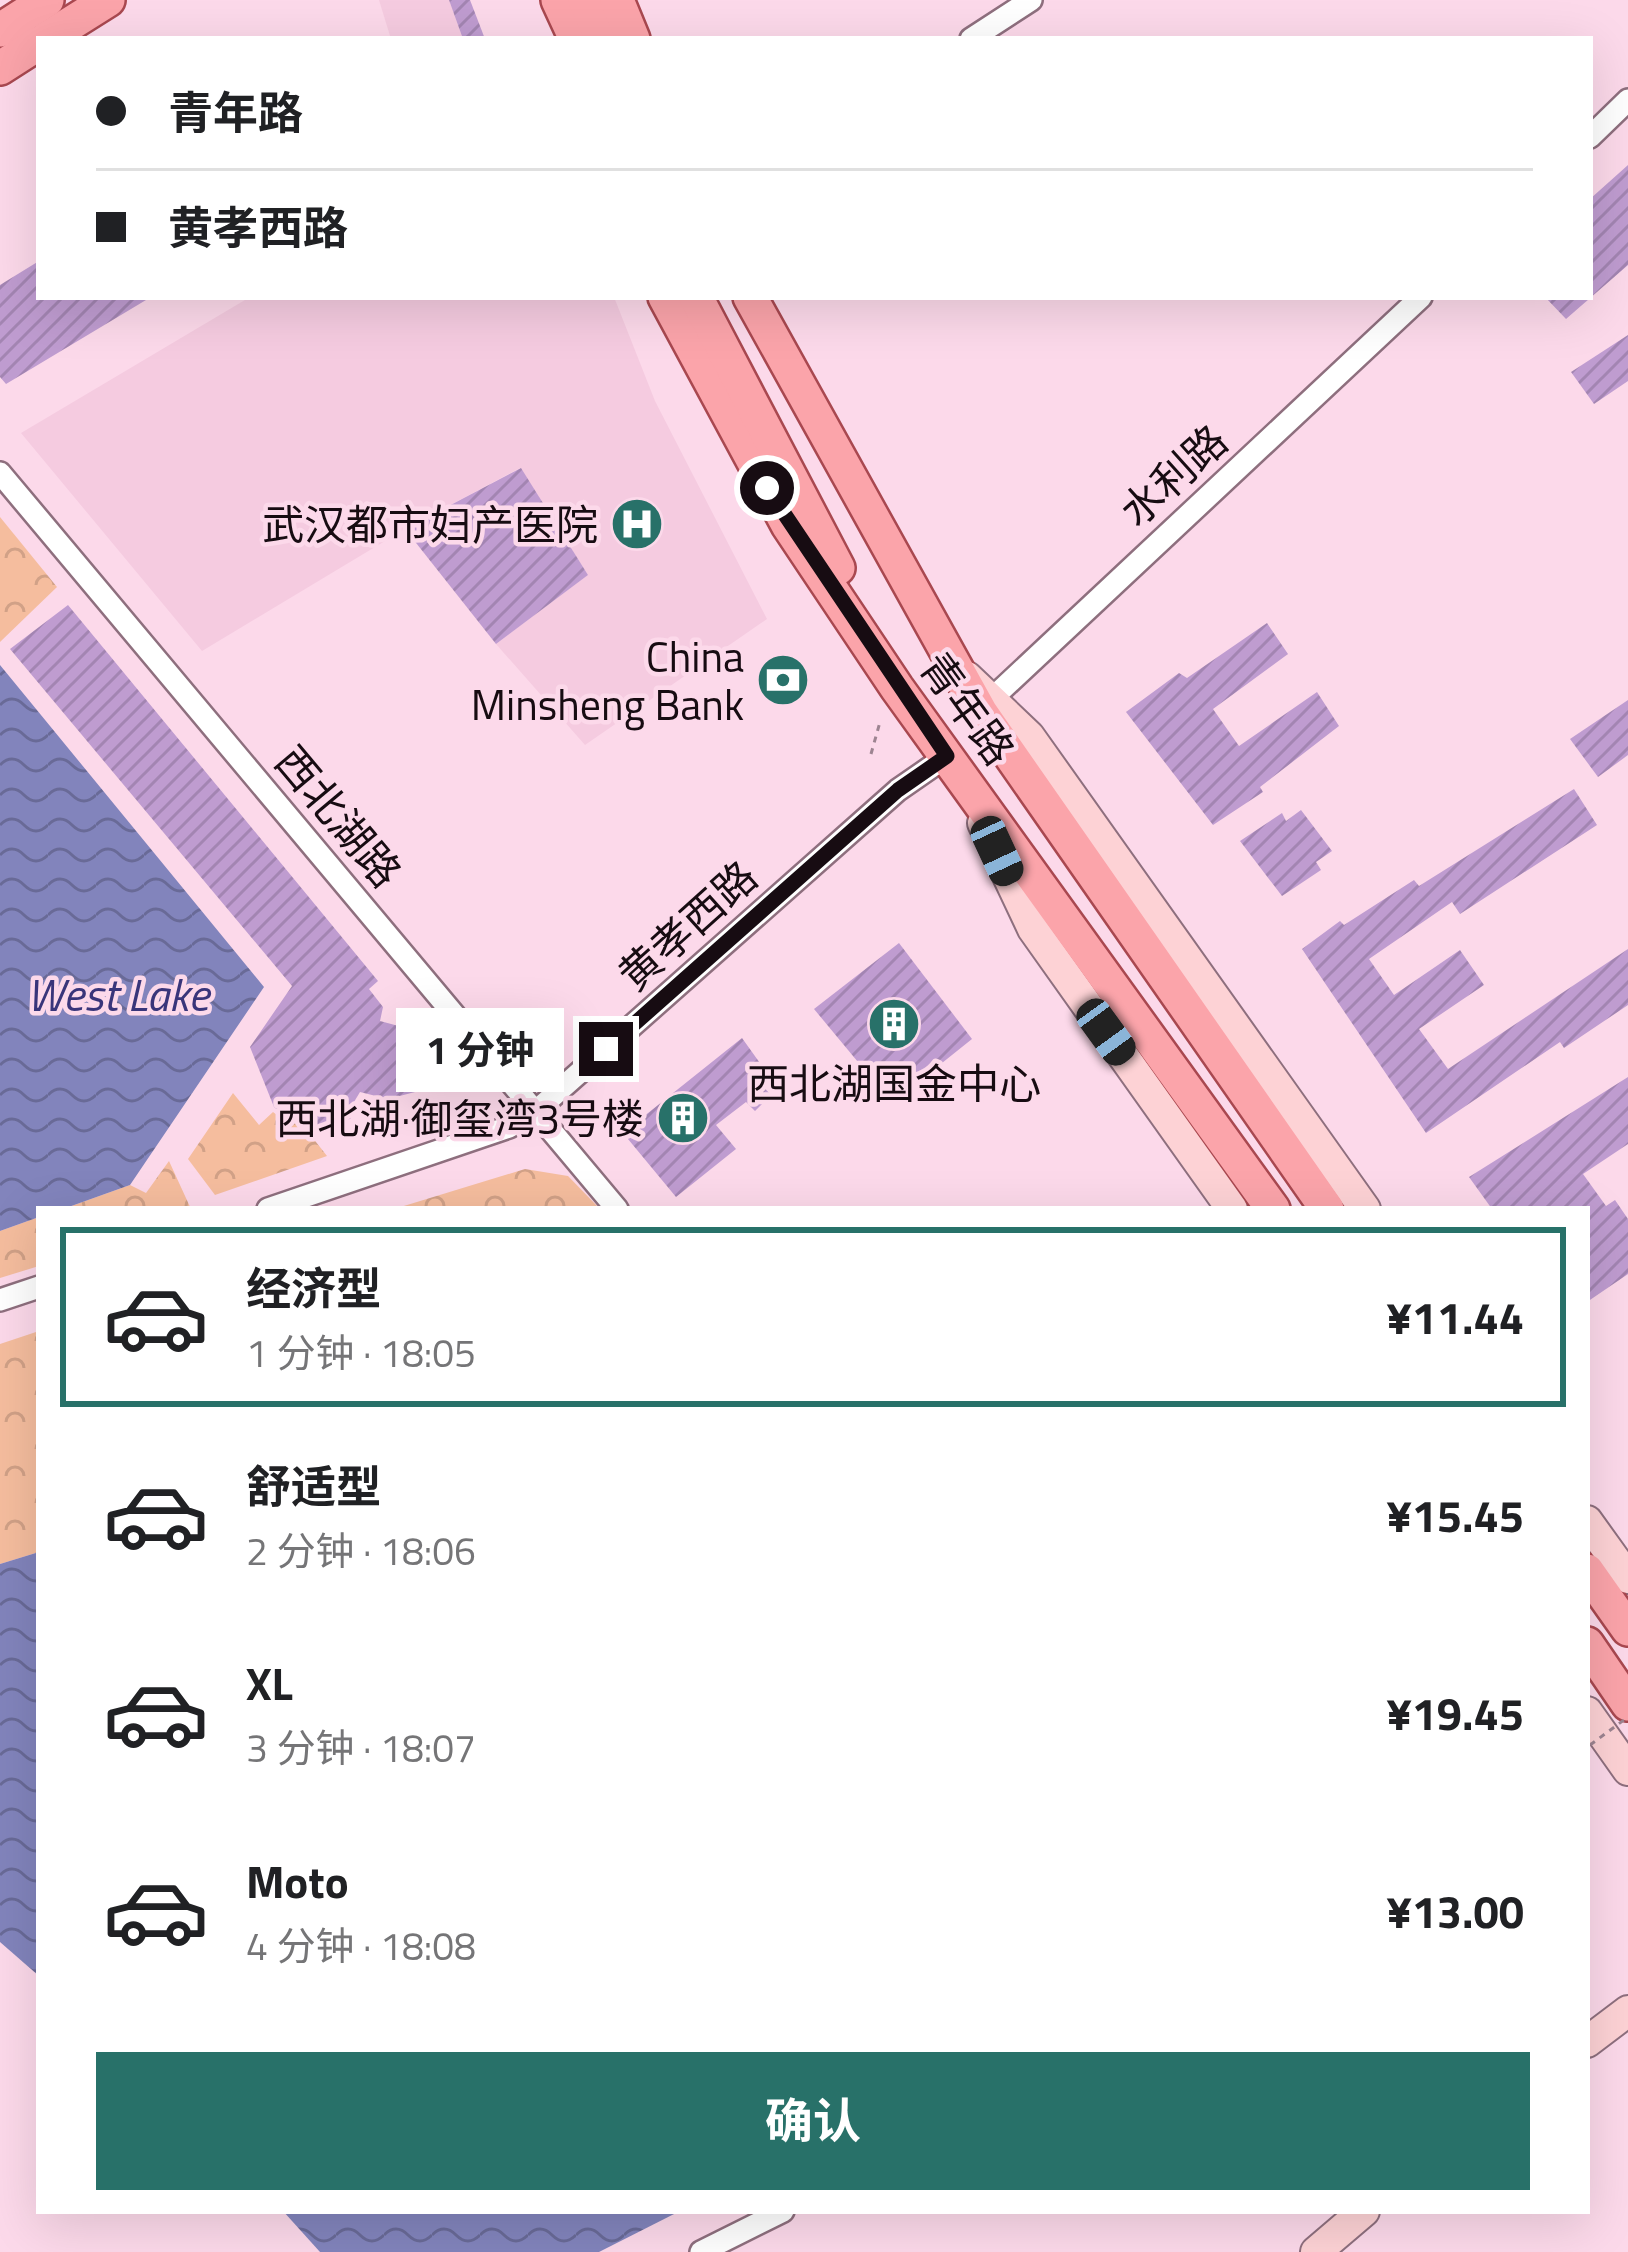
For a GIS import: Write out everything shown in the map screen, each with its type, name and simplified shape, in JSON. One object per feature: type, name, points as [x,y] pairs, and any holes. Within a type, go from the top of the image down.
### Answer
[{"type":"main road","points":[[0,30],[47,0]]},
{"type":"main road","points":[[50,36],[107,0]]},
{"type":"main road","points":[[535,0],[550,36]]},
{"type":"main road","points":[[558,0],[575,36]]},
{"type":"main road","points":[[585,0],[601,36]]},
{"type":"main road","points":[[617,0],[632,36]]},
{"type":"main road","points":[[0,68],[36,45]]},
{"type":"main road","name":"青年路","points":[[667,300],[788,525],[897,688],[1271,1206]]},
{"type":"main road","points":[[698,300],[803,472],[943,650]]},
{"type":"main road","points":[[722,300],[897,688]]},
{"type":"main road","name":"青年路","points":[[752,300],[943,650],[1325,1206]]},
{"type":"main road","points":[[984,705],[1029,736],[1363,1206]]},
{"type":"main road","points":[[954,765],[1033,929],[1230,1206]]},
{"type":"main road","points":[[1590,1525],[1628,1578]]},
{"type":"main road","points":[[1590,1575],[1624,1621]]},
{"type":"main road","points":[[1590,1647],[1628,1704]]},
{"type":"main road","points":[[1590,1716],[1628,1770]]},
{"type":"main road","points":[[1590,2040],[1628,2011]]},
{"type":"main road","points":[[1316,2252],[1360,2214]]},
{"type":"street","points":[[976,36],[1031,0]]},
{"type":"street","points":[[1593,133],[1628,100]]},
{"type":"street","name":"水利路","points":[[984,705],[1418,300]]},
{"type":"street","name":"西北湖路","points":[[0,472],[615,1206]]},
{"type":"street","name":"黄孝西路","points":[[277,1206],[509,1127],[536,1111],[898,790],[954,765]]},
{"type":"street","points":[[0,1300],[36,1288]]},
{"type":"street","points":[[701,2252],[777,2214]]},
{"type":"path","points":[[871,754],[880,722]]},
{"type":"path","points":[[1590,1744],[1628,1717]]},
{"type":"shaded area","points":[[379,0],[449,0],[462,36],[390,36]]},
{"type":"shaded area","points":[[245,300],[615,300],[655,401],[767,619],[585,745],[496,644],[588,575],[520,468],[405,529],[202,651],[21,433]]},
{"type":"green space","points":[[0,517],[57,587],[0,642]]},
{"type":"green space","points":[[233,1093],[259,1125],[273,1112],[289,1124],[301,1123],[327,1156],[215,1195],[188,1159]]},
{"type":"green space","points":[[169,1161],[190,1206],[71,1206],[130,1185],[146,1193]]},
{"type":"green space","points":[[525,1169],[568,1176],[597,1206],[404,1206]]},
{"type":"green space","points":[[36,1218],[36,1267],[0,1278],[0,1231]]},
{"type":"green space","points":[[36,1332],[36,1553],[0,1564],[0,1344]]},
{"type":"water","name":"West Lake","points":[[0,665],[264,987],[130,1185],[71,1206],[36,1206],[36,1218],[0,1231]]},
{"type":"water","points":[[36,1553],[36,1973],[0,1942],[0,1564]]},
{"type":"water","points":[[286,2214],[674,2214],[599,2252],[320,2252]]},
{"type":"building","points":[[449,0],[470,0],[484,36],[462,36]]},
{"type":"building","points":[[1628,165],[1628,265],[1593,295],[1593,196]]},
{"type":"building","points":[[36,263],[36,300],[146,300],[6,384],[0,377],[0,285]]},
{"type":"building","points":[[1548,300],[1588,300],[1566,319]]},
{"type":"building","points":[[1628,335],[1628,381],[1594,404],[1571,372]]},
{"type":"building","points":[[521,468],[588,575],[496,644],[405,529]]},
{"type":"building","points":[[68,605],[378,981],[369,989],[383,1007],[380,1021],[406,1028],[425,1045],[428,1070],[415,1092],[388,1099],[360,1092],[348,1112],[351,1118],[326,1134],[307,1116],[289,1119],[274,1107],[250,1047],[292,986],[10,649]]},
{"type":"building","points":[[1267,623],[1288,654],[1213,709],[1239,746],[1317,692],[1339,726],[1260,787],[1263,792],[1213,825],[1126,712],[1179,673],[1187,678]]},
{"type":"building","points":[[1628,700],[1628,755],[1598,777],[1570,739]]},
{"type":"building","points":[[1574,789],[1597,825],[1460,914],[1452,902],[1369,959],[1394,995],[1460,950],[1484,985],[1419,1029],[1448,1069],[1628,949],[1628,1005],[1564,1048],[1560,1042],[1426,1133],[1302,949],[1340,921],[1344,925],[1414,880],[1419,886]]},
{"type":"building","points":[[1301,810],[1332,851],[1316,862],[1321,870],[1282,896],[1240,841],[1282,813],[1286,821]]},
{"type":"building","name":"西北湖国金中心","points":[[899,943],[972,1039],[892,1103],[814,1009]]},
{"type":"building","name":"西北湖·御玺湾3号楼","points":[[742,1038],[767,1073],[758,1081],[771,1095],[755,1111],[746,1102],[716,1125],[736,1149],[676,1197],[623,1133]]},
{"type":"building","points":[[1628,1077],[1628,1144],[1583,1174],[1606,1206],[1615,1200],[1628,1219],[1628,1274],[1590,1300],[1590,1206],[1490,1206],[1469,1177]]},
{"type":"place","name":"武汉都市妇产医院","points":[[637,524]]},
{"type":"place","name":"China Minsheng Bank","points":[[783,680]]},
{"type":"place","name":"西北湖国金中心","points":[[894,1024]]},
{"type":"place","name":"西北湖·御玺湾3号楼","points":[[683,1118]]},
{"type":"route","points":[[606,1049],[898,790],[947,756],[767,488]]}]
